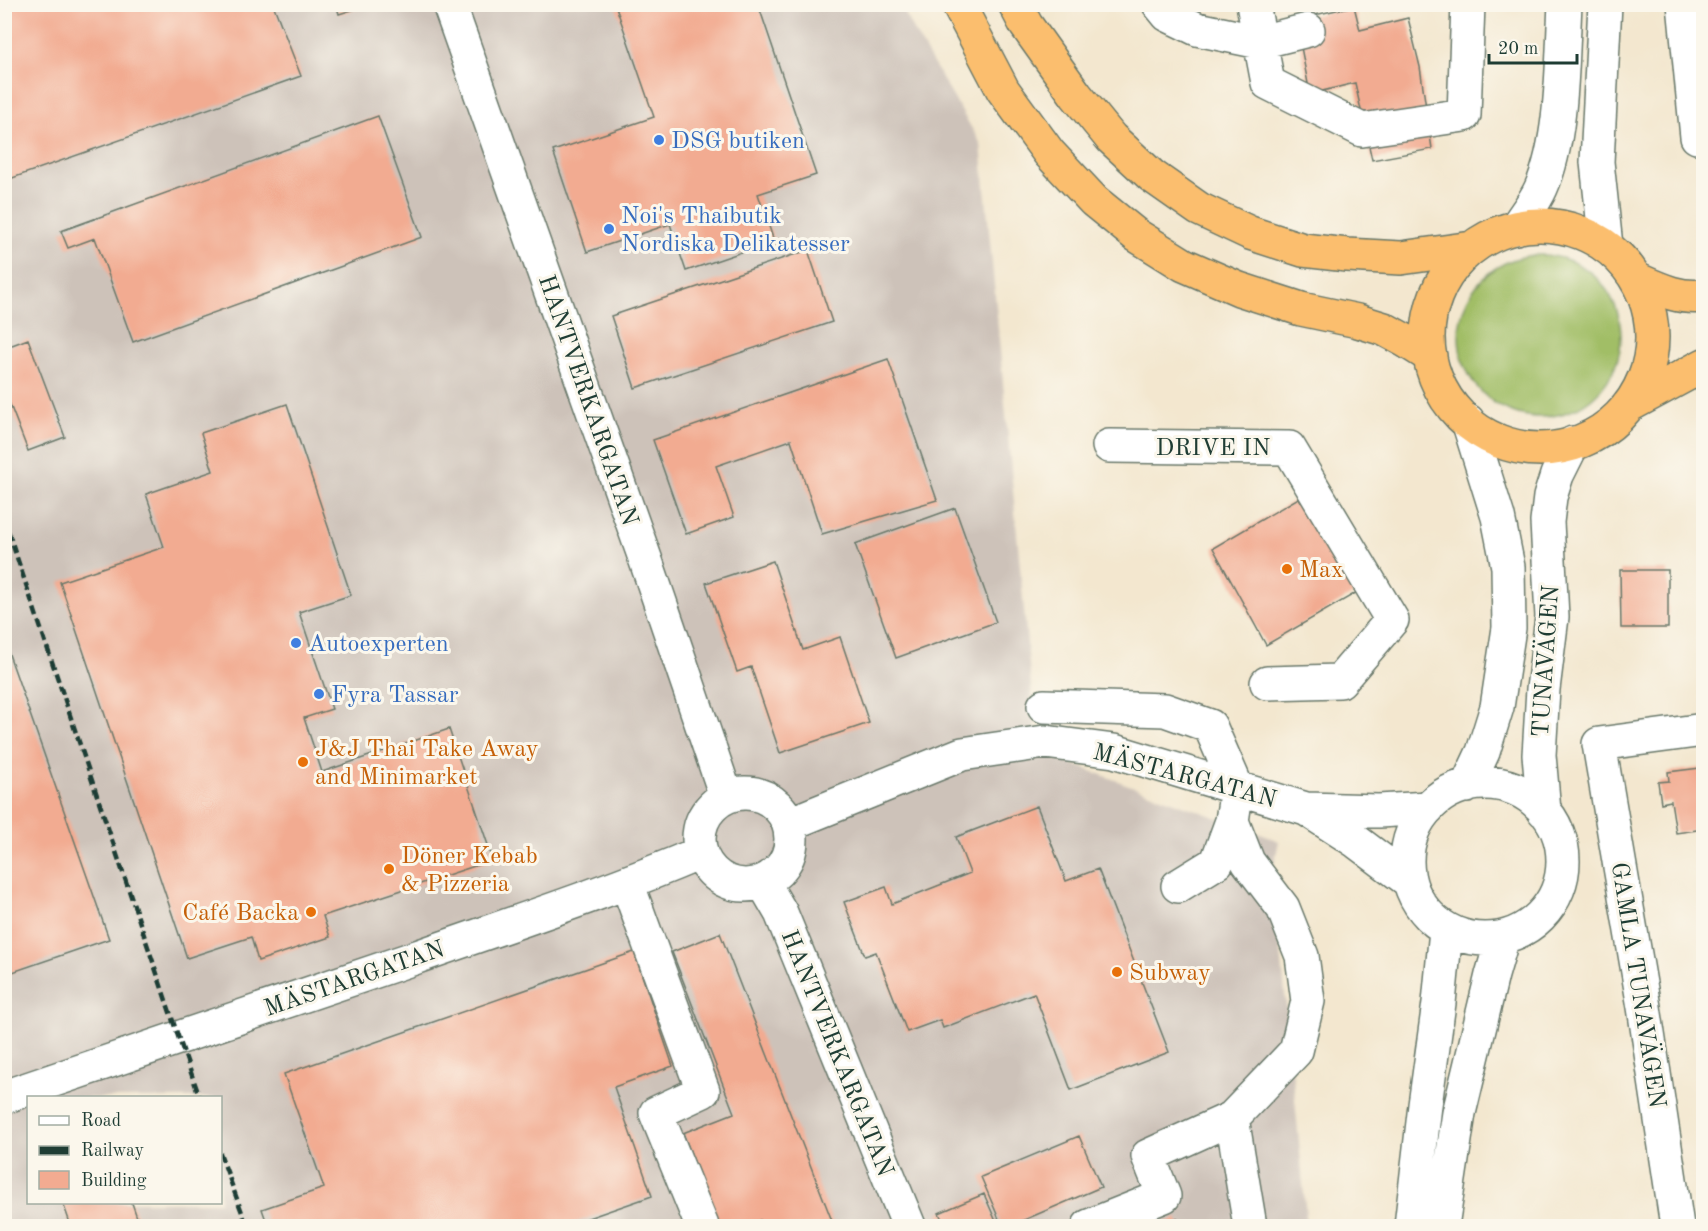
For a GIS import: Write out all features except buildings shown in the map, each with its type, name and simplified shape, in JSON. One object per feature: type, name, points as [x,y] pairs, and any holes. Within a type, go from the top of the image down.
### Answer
[{"type":"highway","points":[[958,4],[1003,90],[1049,153],[1094,201],[1136,235],[1185,265],[1239,289],[1301,309],[1384,329],[1430,356]]},
{"type":"highway","points":[[1015,4],[1026,25],[1076,95],[1111,138],[1152,176],[1199,209],[1250,233],[1303,250],[1401,258],[1472,248]]},
{"type":"highway","points":[[1554,225],[1572,229],[1590,237],[1606,246],[1623,261],[1645,296],[1650,315],[1652,344],[1647,372],[1639,389],[1617,418],[1603,429],[1573,443],[1536,448],[1518,446],[1483,432],[1468,422],[1454,408],[1435,375],[1428,339],[1430,321],[1439,288],[1448,273],[1472,248],[1493,236],[1516,228],[1554,225]]},
{"type":"highway","points":[[1636,279],[1669,294],[1704,296]]},
{"type":"highway","points":[[1628,406],[1704,365]]},
{"type":"street","name":"HANTVERKARGATAN","points":[[449,4],[646,561],[726,796]]},
{"type":"street","points":[[1159,4],[1168,15],[1197,29],[1260,42],[1308,30]]},
{"type":"street","points":[[1253,4],[1268,83],[1362,130],[1464,116],[1468,4]]},
{"type":"street","points":[[1516,228],[1541,189],[1552,155],[1559,102],[1565,4]]},
{"type":"street","points":[[1605,4],[1597,162],[1606,246]]},
{"type":"street","points":[[1684,4],[1697,137],[1704,137]]},
{"type":"street","name":"TUNAVÄGEN","points":[[1467,786],[1483,752],[1497,707],[1509,628],[1508,567],[1500,527],[1468,422]]},
{"type":"street","name":"TUNAVÄGEN","points":[[1544,811],[1539,755],[1543,689],[1552,617],[1547,522],[1550,497],[1557,475],[1573,443]]},
{"type":"street","name":"DRIVE IN","points":[[1109,447],[1288,448],[1392,620],[1340,681],[1268,683]]},
{"type":"street","points":[[1044,706],[1165,710],[1210,726],[1237,788],[1232,821],[1217,862],[1178,886]]},
{"type":"street","name":"GAMLA TUNAVÄGEN","points":[[1677,1227],[1644,1007],[1599,744],[1704,730]]},
{"type":"street","name":"MÄSTARGATAN","points":[[789,824],[962,754],[1045,742],[1114,751],[1306,809],[1380,811],[1428,808]]},
{"type":"street","points":[[1488,783],[1528,796],[1544,811],[1554,827],[1561,846],[1563,866],[1559,885],[1550,903],[1538,918],[1522,930],[1503,937],[1485,939],[1466,937],[1446,930],[1424,910],[1409,881],[1407,861],[1409,842],[1416,824],[1428,808],[1445,794],[1467,786],[1488,783]]},
{"type":"street","points":[[749,793],[771,800],[782,810],[789,824],[792,838],[790,852],[775,875],[763,882],[748,886],[732,884],[718,878],[707,867],[700,853],[698,839],[705,814],[714,803],[726,796],[749,793]]},
{"type":"street","name":"MÄSTARGATAN","points":[[1306,809],[1357,842],[1409,881]]},
{"type":"street","points":[[1089,1227],[1164,1196],[1148,1156],[1232,1118],[1296,1050],[1308,1001],[1302,956],[1283,908],[1248,862],[1232,821]]},
{"type":"street","name":"MÄSTARGATAN","points":[[4,1097],[627,883],[700,853]]},
{"type":"street","name":"HANTVERKARGATAN","points":[[763,882],[781,913],[909,1227]]},
{"type":"street","points":[[627,883],[703,1091],[656,1113],[702,1227]]},
{"type":"street","points":[[1411,1227],[1446,930]]},
{"type":"street","points":[[1442,1227],[1459,1113],[1503,937]]},
{"type":"street","points":[[1232,1118],[1250,1227]]},
{"type":"shaded area","points":[[5,5],[902,5],[909,23],[981,144],[1037,751],[1279,841],[1273,868],[1307,1226],[5,1226]]},
{"type":"green space","points":[[1540,255],[1571,261],[1597,279],[1615,305],[1621,336],[1615,367],[1597,393],[1571,411],[1540,417],[1509,411],[1483,393],[1465,367],[1459,336],[1465,305],[1483,279],[1509,261]]},
{"type":"railway","points":[[4,519],[199,1096]]},
{"type":"railway","points":[[222,1158],[247,1226]]},
{"type":"place","name":"DSG butiken","points":[[659,140]]},
{"type":"place","name":"Noi's Thaibutik Nordiska Delikatesser","points":[[609,229]]},
{"type":"place","name":"Max","points":[[1287,569]]},
{"type":"place","name":"Autoexperten","points":[[296,643]]},
{"type":"place","name":"Fyra Tassar","points":[[319,694]]},
{"type":"place","name":"J&J Thai Take Away and Minimarket","points":[[303,762]]},
{"type":"place","name":"Döner Kebab & Pizzeria","points":[[389,869]]},
{"type":"place","name":"Café Backa","points":[[311,912]]},
{"type":"place","name":"Subway","points":[[1117,972]]}]
